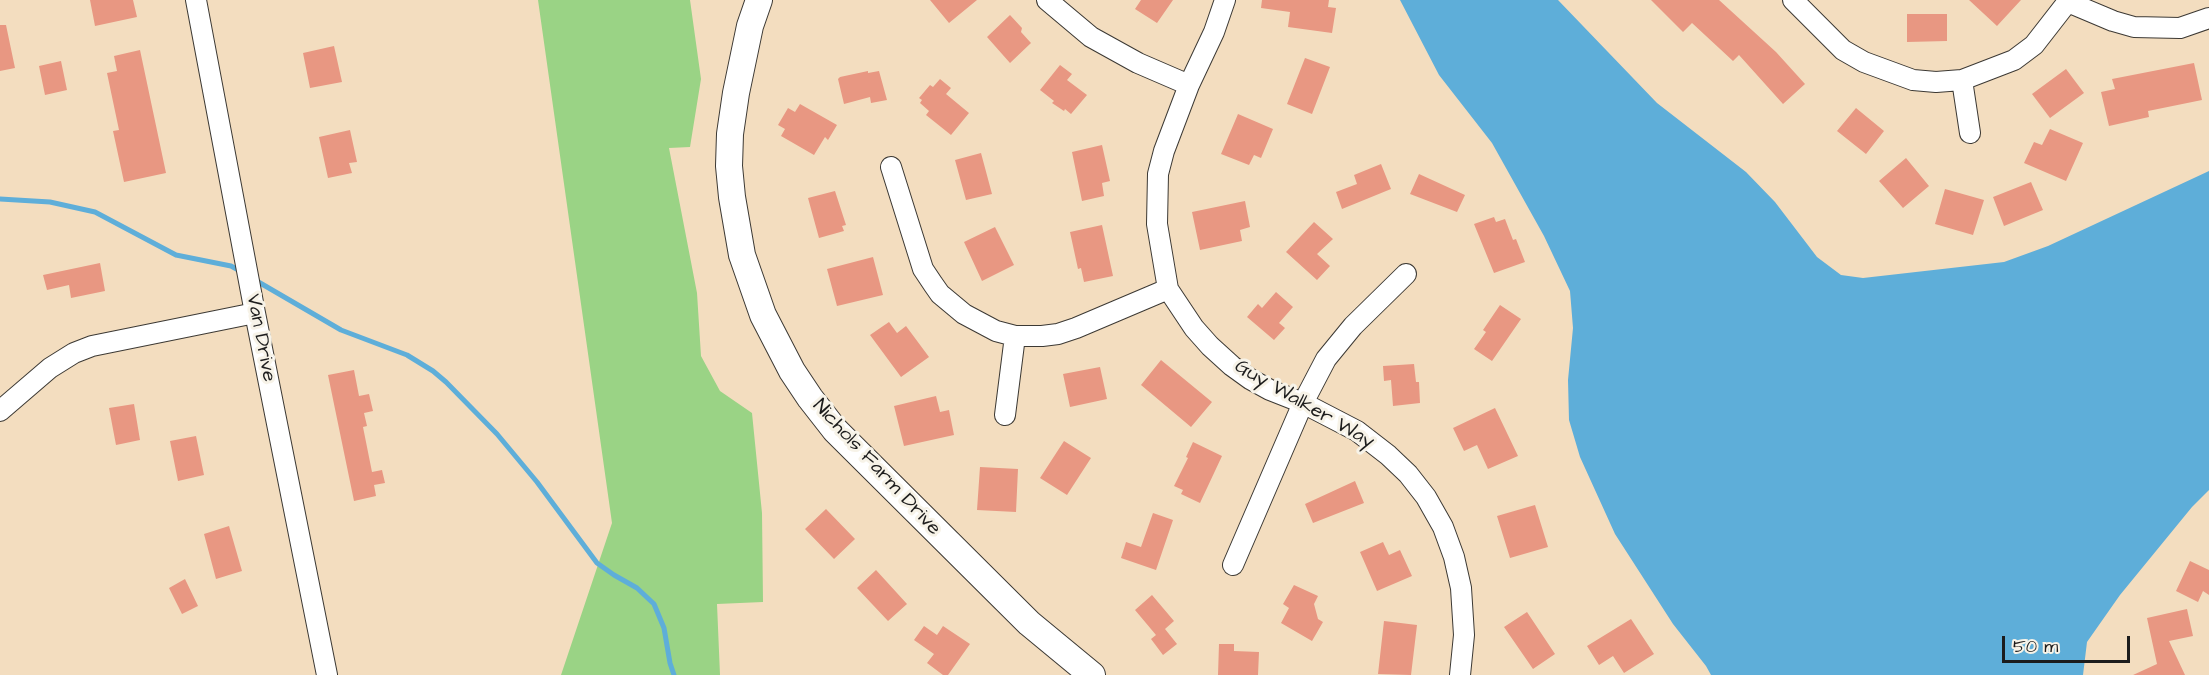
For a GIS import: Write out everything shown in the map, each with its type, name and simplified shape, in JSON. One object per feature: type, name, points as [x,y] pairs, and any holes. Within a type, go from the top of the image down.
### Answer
[{"type":"street","name":"Van Drive","points":[[196,0],[327,675]]},
{"type":"street","name":"Nichols Farm Drive","points":[[759,0],[750,26],[736,93],[730,134],[729,166],[742,255],[763,315],[792,370],[835,430],[1029,623],[1092,675]]},
{"type":"street","points":[[1047,0],[1071,22],[1106,46],[1189,85]]},
{"type":"street","name":"Guy Walker Way","points":[[1225,0],[1214,32],[1189,85],[1164,150],[1158,174],[1157,224],[1168,289],[1194,328],[1232,366],[1270,390],[1303,403],[1364,437],[1408,474],[1426,497],[1443,527],[1454,557],[1461,588],[1464,635],[1460,675]]},
{"type":"street","points":[[1793,0],[1843,50],[1864,62],[1913,80],[1936,82],[1962,80],[1988,71],[2020,55],[2034,45],[2069,1],[2113,21],[2134,27],[2180,28],[2209,18]]},
{"type":"street","points":[[1962,80],[1970,133]]},
{"type":"street","points":[[891,167],[923,269],[940,294],[973,320],[996,331],[1015,336],[1058,334],[1168,289]]},
{"type":"street","points":[[1233,565],[1303,403],[1326,359],[1353,326],[1406,274]]},
{"type":"street","points":[[0,411],[50,368],[74,353],[92,346],[255,313]]},
{"type":"street","points":[[1005,415],[1015,336]]},
{"type":"green space","points":[[538,0],[690,0],[701,79],[690,147],[669,148],[697,293],[701,356],[720,391],[752,413],[762,513],[763,602],[717,604],[720,675],[561,675],[612,523]]},
{"type":"water","points":[[1400,0],[1558,0],[1657,103],[1746,172],[1775,202],[1817,257],[1841,275],[1863,278],[2004,262],[2048,246],[2209,171],[2209,490],[2192,507],[2120,595],[2087,642],[2083,675],[1711,675],[1673,624],[1615,534],[1580,457],[1569,420],[1568,380],[1573,328],[1570,291],[1544,236],[1492,143],[1439,75]]},
{"type":"building","points":[[90,0],[133,0],[137,17],[95,26]]},
{"type":"building","points":[[930,0],[977,0],[949,23]]},
{"type":"building","points":[[1141,0],[1173,0],[1157,23],[1135,9]]},
{"type":"building","points":[[1262,0],[1329,0],[1328,7],[1336,8],[1332,33],[1288,27],[1290,12],[1261,8]]},
{"type":"building","points":[[1651,0],[1719,0],[1776,52],[1805,84],[1783,104],[1739,55],[1733,61],[1692,23],[1683,32]]},
{"type":"building","points":[[1969,0],[2021,0],[1997,26]]},
{"type":"building","points":[[1907,14],[1947,14],[1947,41],[1907,42]]},
{"type":"building","points":[[1010,15],[1022,28],[1021,32],[1031,43],[1010,63],[987,37]]},
{"type":"building","points":[[0,25],[6,25],[15,68],[0,71]]},
{"type":"building","points":[[334,46],[342,82],[310,88],[303,53]]},
{"type":"building","points":[[140,50],[166,173],[124,182],[113,131],[119,130],[107,73],[117,71],[114,56]]},
{"type":"building","points":[[1305,58],[1330,67],[1312,114],[1287,104]]},
{"type":"building","points":[[61,61],[67,90],[45,95],[39,66]]},
{"type":"building","points":[[2194,63],[2202,100],[2148,111],[2149,117],[2109,126],[2101,92],[2115,89],[2112,79]]},
{"type":"building","points":[[1060,65],[1072,74],[1067,80],[1087,95],[1071,114],[1052,103],[1054,101],[1040,90]]},
{"type":"building","points":[[2066,69],[2084,93],[2050,118],[2032,94]]},
{"type":"building","points":[[868,71],[868,73],[879,71],[887,100],[871,103],[870,97],[844,104],[838,79]]},
{"type":"building","points":[[940,79],[951,88],[946,94],[969,113],[951,135],[926,115],[929,111],[920,103],[922,100],[919,98],[930,85],[933,87]]},
{"type":"building","points":[[800,104],[837,125],[828,140],[825,137],[814,155],[781,136],[785,129],[778,125],[788,108],[795,112]]},
{"type":"building","points":[[1856,108],[1884,131],[1866,154],[1837,131]]},
{"type":"building","points":[[1238,114],[1273,129],[1261,158],[1254,155],[1249,165],[1221,154]]},
{"type":"building","points":[[2050,129],[2083,143],[2066,181],[2024,163],[2034,142],[2042,145]]},
{"type":"building","points":[[350,130],[357,162],[349,163],[352,173],[328,178],[319,137]]},
{"type":"building","points":[[1102,145],[1110,181],[1102,183],[1104,196],[1082,201],[1072,152]]},
{"type":"building","points":[[981,153],[992,194],[966,200],[955,160]]},
{"type":"building","points":[[1906,158],[1929,186],[1903,208],[1879,181]]},
{"type":"building","points":[[1381,164],[1391,189],[1342,209],[1336,192],[1357,184],[1354,175]]},
{"type":"building","points":[[1419,174],[1465,195],[1457,212],[1410,194]]},
{"type":"building","points":[[2031,182],[2043,210],[2004,226],[1993,197]]},
{"type":"building","points":[[1945,189],[1984,200],[1973,235],[1935,224]]},
{"type":"building","points":[[835,191],[846,225],[842,226],[844,231],[819,238],[808,198]]},
{"type":"building","points":[[1245,201],[1250,227],[1240,230],[1242,241],[1200,250],[1192,212]]},
{"type":"building","points":[[1494,217],[1496,222],[1505,219],[1525,262],[1494,273],[1474,224]]},
{"type":"building","points":[[1314,222],[1333,239],[1317,254],[1330,266],[1317,280],[1286,252]]},
{"type":"building","points":[[1102,225],[1113,276],[1084,282],[1081,268],[1078,269],[1070,232]]},
{"type":"building","points":[[995,227],[1014,265],[982,281],[964,242]]},
{"type":"building","points":[[873,257],[883,295],[837,306],[827,269]]},
{"type":"building","points":[[100,263],[105,291],[71,298],[69,285],[47,290],[43,275]]},
{"type":"building","points":[[1276,292],[1293,307],[1279,323],[1285,328],[1274,340],[1247,317],[1258,304],[1262,308]]},
{"type":"building","points":[[1500,305],[1521,319],[1492,361],[1474,349],[1486,332],[1483,330]]},
{"type":"building","points":[[889,322],[897,333],[906,326],[929,357],[901,377],[870,335]]},
{"type":"building","points":[[1161,360],[1212,402],[1191,427],[1141,385]]},
{"type":"building","points":[[1414,364],[1416,382],[1419,382],[1420,403],[1393,406],[1391,380],[1384,381],[1383,366]]},
{"type":"building","points":[[1100,367],[1107,399],[1070,407],[1063,374]]},
{"type":"building","points":[[354,370],[359,396],[369,394],[373,411],[364,413],[367,426],[363,427],[372,472],[382,470],[385,483],[374,485],[376,496],[354,501],[328,375]]},
{"type":"building","points":[[936,396],[940,412],[949,410],[954,435],[904,446],[894,406]]},
{"type":"building","points":[[134,404],[140,440],[116,445],[109,408]]},
{"type":"building","points":[[1495,408],[1518,456],[1488,469],[1477,445],[1464,451],[1453,428]]},
{"type":"building","points":[[196,436],[204,475],[178,481],[170,441]]},
{"type":"building","points":[[1064,441],[1091,458],[1067,495],[1040,478]]},
{"type":"building","points":[[1193,442],[1222,456],[1200,503],[1181,494],[1183,490],[1174,486]]},
{"type":"building","points":[[980,467],[1018,469],[1016,512],[977,510]]},
{"type":"building","points":[[1355,481],[1364,503],[1313,523],[1305,504]]},
{"type":"building","points":[[1535,505],[1548,547],[1510,558],[1497,516]]},
{"type":"building","points":[[826,509],[855,539],[834,559],[805,529]]},
{"type":"building","points":[[1153,513],[1173,520],[1156,570],[1121,558],[1126,542],[1141,547]]},
{"type":"building","points":[[229,526],[242,571],[216,579],[204,534]]},
{"type":"building","points":[[1383,542],[1389,555],[1400,550],[1412,576],[1377,591],[1360,552]]},
{"type":"building","points":[[2190,561],[2209,570],[2209,595],[2203,591],[2198,602],[2176,591]]},
{"type":"building","points":[[876,570],[907,604],[888,621],[857,588]]},
{"type":"building","points":[[185,579],[198,606],[182,614],[169,588]]},
{"type":"building","points":[[1294,585],[1318,596],[1314,604],[1318,619],[1323,622],[1312,641],[1281,623],[1289,608],[1283,604]]},
{"type":"building","points":[[1152,595],[1174,621],[1165,629],[1177,644],[1163,655],[1151,639],[1156,635],[1135,610]]},
{"type":"building","points":[[2187,609],[2193,636],[2169,641],[2185,675],[2133,675],[2157,664],[2147,618]]},
{"type":"building","points":[[1527,612],[1555,654],[1533,669],[1504,627]]},
{"type":"building","points":[[1631,619],[1654,654],[1624,673],[1613,656],[1599,665],[1587,646]]},
{"type":"building","points":[[1384,621],[1417,625],[1411,675],[1378,674]]},
{"type":"building","points":[[924,626],[937,635],[943,626],[970,644],[948,675],[943,675],[927,663],[934,654],[914,640]]},
{"type":"building","points":[[1219,644],[1234,644],[1234,651],[1259,652],[1258,675],[1218,675]]},
{"type":"waterway","points":[[0,199],[50,202],[95,212],[176,255],[231,266],[242,272]]},
{"type":"waterway","points":[[255,280],[341,330],[407,355],[446,382],[497,434],[537,482],[597,563],[637,588],[654,604],[664,628],[674,675]]}]
